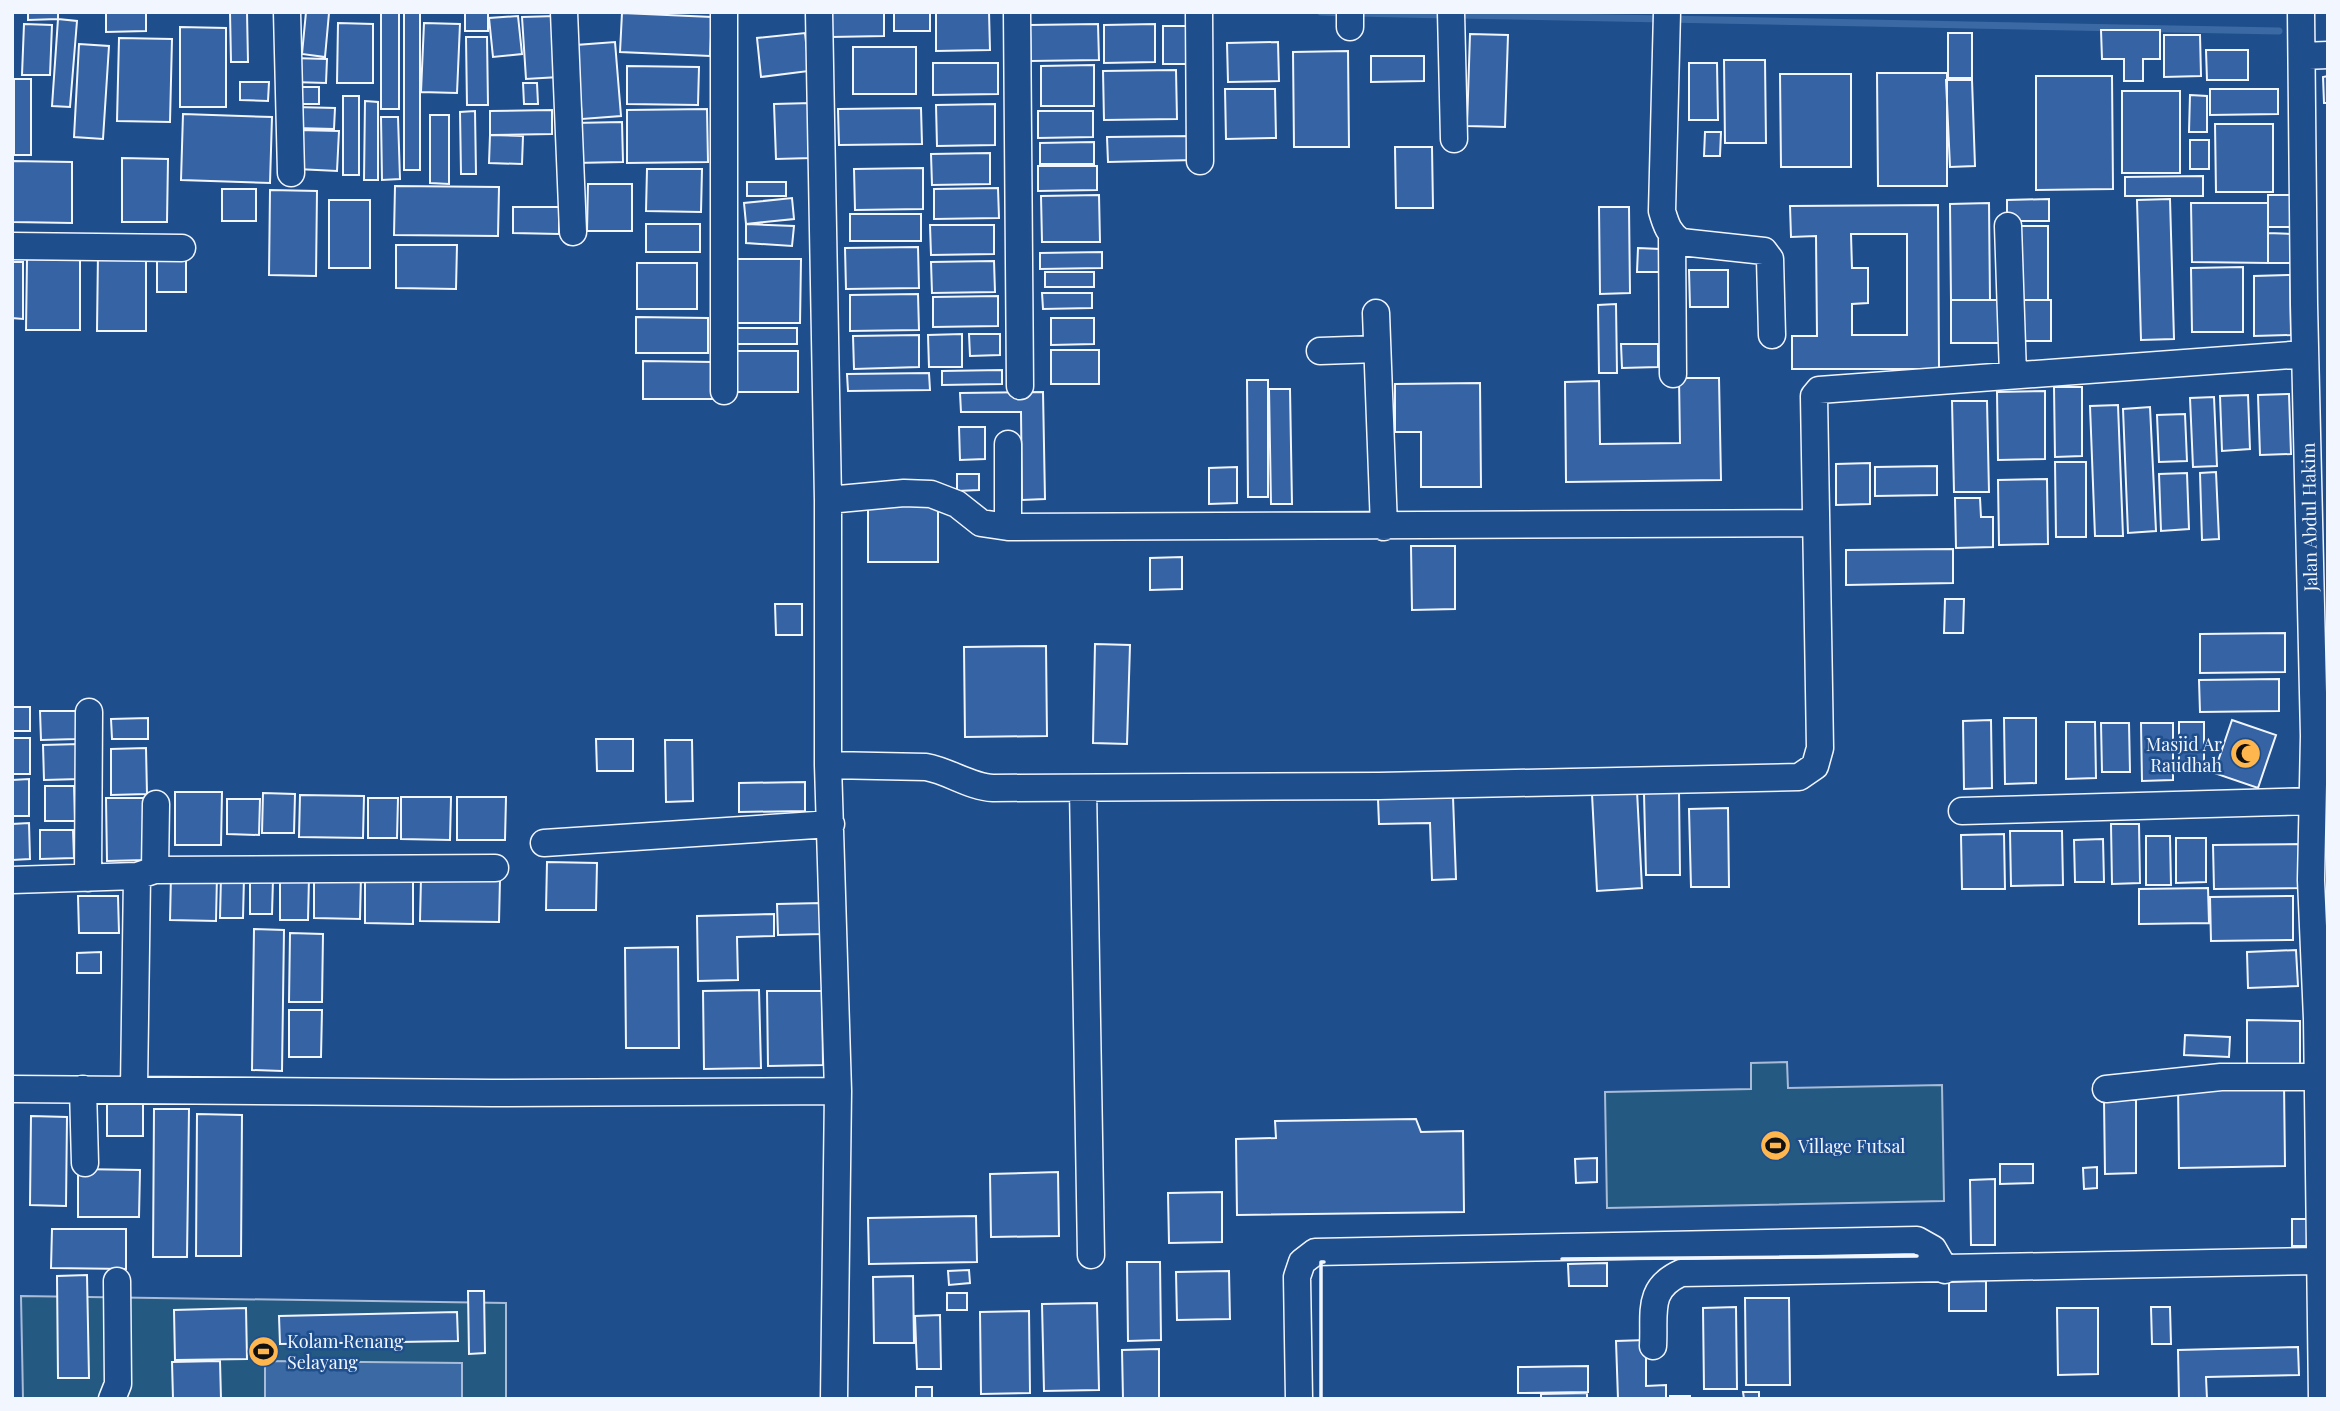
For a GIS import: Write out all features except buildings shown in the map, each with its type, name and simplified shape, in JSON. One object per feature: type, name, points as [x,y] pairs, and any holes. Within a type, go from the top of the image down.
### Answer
[{"type":"street","points":[[287,12],[291,173]]},
{"type":"street","points":[[564,12],[572,232]]},
{"type":"street","points":[[724,12],[724,391]]},
{"type":"street","points":[[819,12],[828,500],[828,765],[838,1091],[834,1399]]},
{"type":"street","points":[[1017,12],[1020,386]]},
{"type":"street","points":[[1199,12],[1200,161]]},
{"type":"street","name":"Jalan Abdul Hakim","points":[[2301,12],[2315,56],[2316,303],[2305,355],[2318,474],[2321,736],[2311,801],[2320,880],[2322,1019],[2318,1077],[2323,1199],[2319,1261],[2324,1345],[2322,1399]]},
{"type":"street","points":[[1667,19],[1662,211],[1672,236],[1673,374]]},
{"type":"street","points":[[1451,22],[1454,139]]},
{"type":"street","points":[[2008,226],[2013,375]]},
{"type":"street","points":[[1672,236],[1681,242],[1764,251],[1770,259],[1772,335]]},
{"type":"street","points":[[12,246],[182,248]]},
{"type":"street","points":[[1376,313],[1384,527]]},
{"type":"street","points":[[1320,351],[1377,349]]},
{"type":"street","points":[[828,765],[926,767],[942,770],[984,788],[1799,777],[1815,766],[1820,748],[1814,396],[1819,390],[2305,355]]},
{"type":"street","points":[[1008,444],[1008,527]]},
{"type":"street","points":[[828,500],[904,493],[931,494],[957,505],[981,523],[1008,527],[1815,523]]},
{"type":"street","points":[[88,878],[89,712]]},
{"type":"street","points":[[1083,788],[1091,1255]]},
{"type":"street","points":[[1962,811],[2311,801]]},
{"type":"street","points":[[134,1088],[146,873],[156,804]]},
{"type":"street","points":[[544,843],[831,824]]},
{"type":"street","points":[[12,880],[146,873],[495,868]]},
{"type":"street","points":[[2106,1089],[2221,1077],[2318,1077]]},
{"type":"street","points":[[83,1088],[85,1163]]},
{"type":"street","points":[[12,1089],[491,1093],[838,1091]]},
{"type":"street","points":[[1299,1399],[1297,1277],[1302,1262],[1315,1252],[1917,1240],[1933,1249],[1945,1270]]},
{"type":"street","points":[[1653,1346],[1656,1292],[1664,1281],[1681,1273],[2319,1261]]},
{"type":"street","points":[[112,1399],[118,1384],[117,1281]]},
{"type":"shaded area","name":"Village Futsal","points":[[1787,1062],[1788,1088],[1942,1085],[1944,1201],[1607,1208],[1605,1092],[1751,1089],[1751,1063]]},
{"type":"shaded area","name":"Kolam Renang Selayang","points":[[21,1296],[506,1303],[506,1399],[23,1399]]},
{"type":"shaded area","points":[[265,1361],[462,1363],[462,1399],[265,1399]]},
{"type":"waterway","points":[[1321,12],[1344,13]]},
{"type":"waterway","points":[[1356,13],[1446,15]]},
{"type":"waterway","points":[[1458,15],[2279,31]]},
{"type":"wall","points":[[1562,1259],[1917,1256]]},
{"type":"wall","points":[[1321,1399],[1321,1262],[1324,1262]]},
{"type":"place","name":"Masjid Ar Raudhah","points":[[2245,754]]},
{"type":"place","name":"Village Futsal","points":[[1775,1146]]},
{"type":"place","name":"Kolam Renang Selayang","points":[[264,1351]]}]
